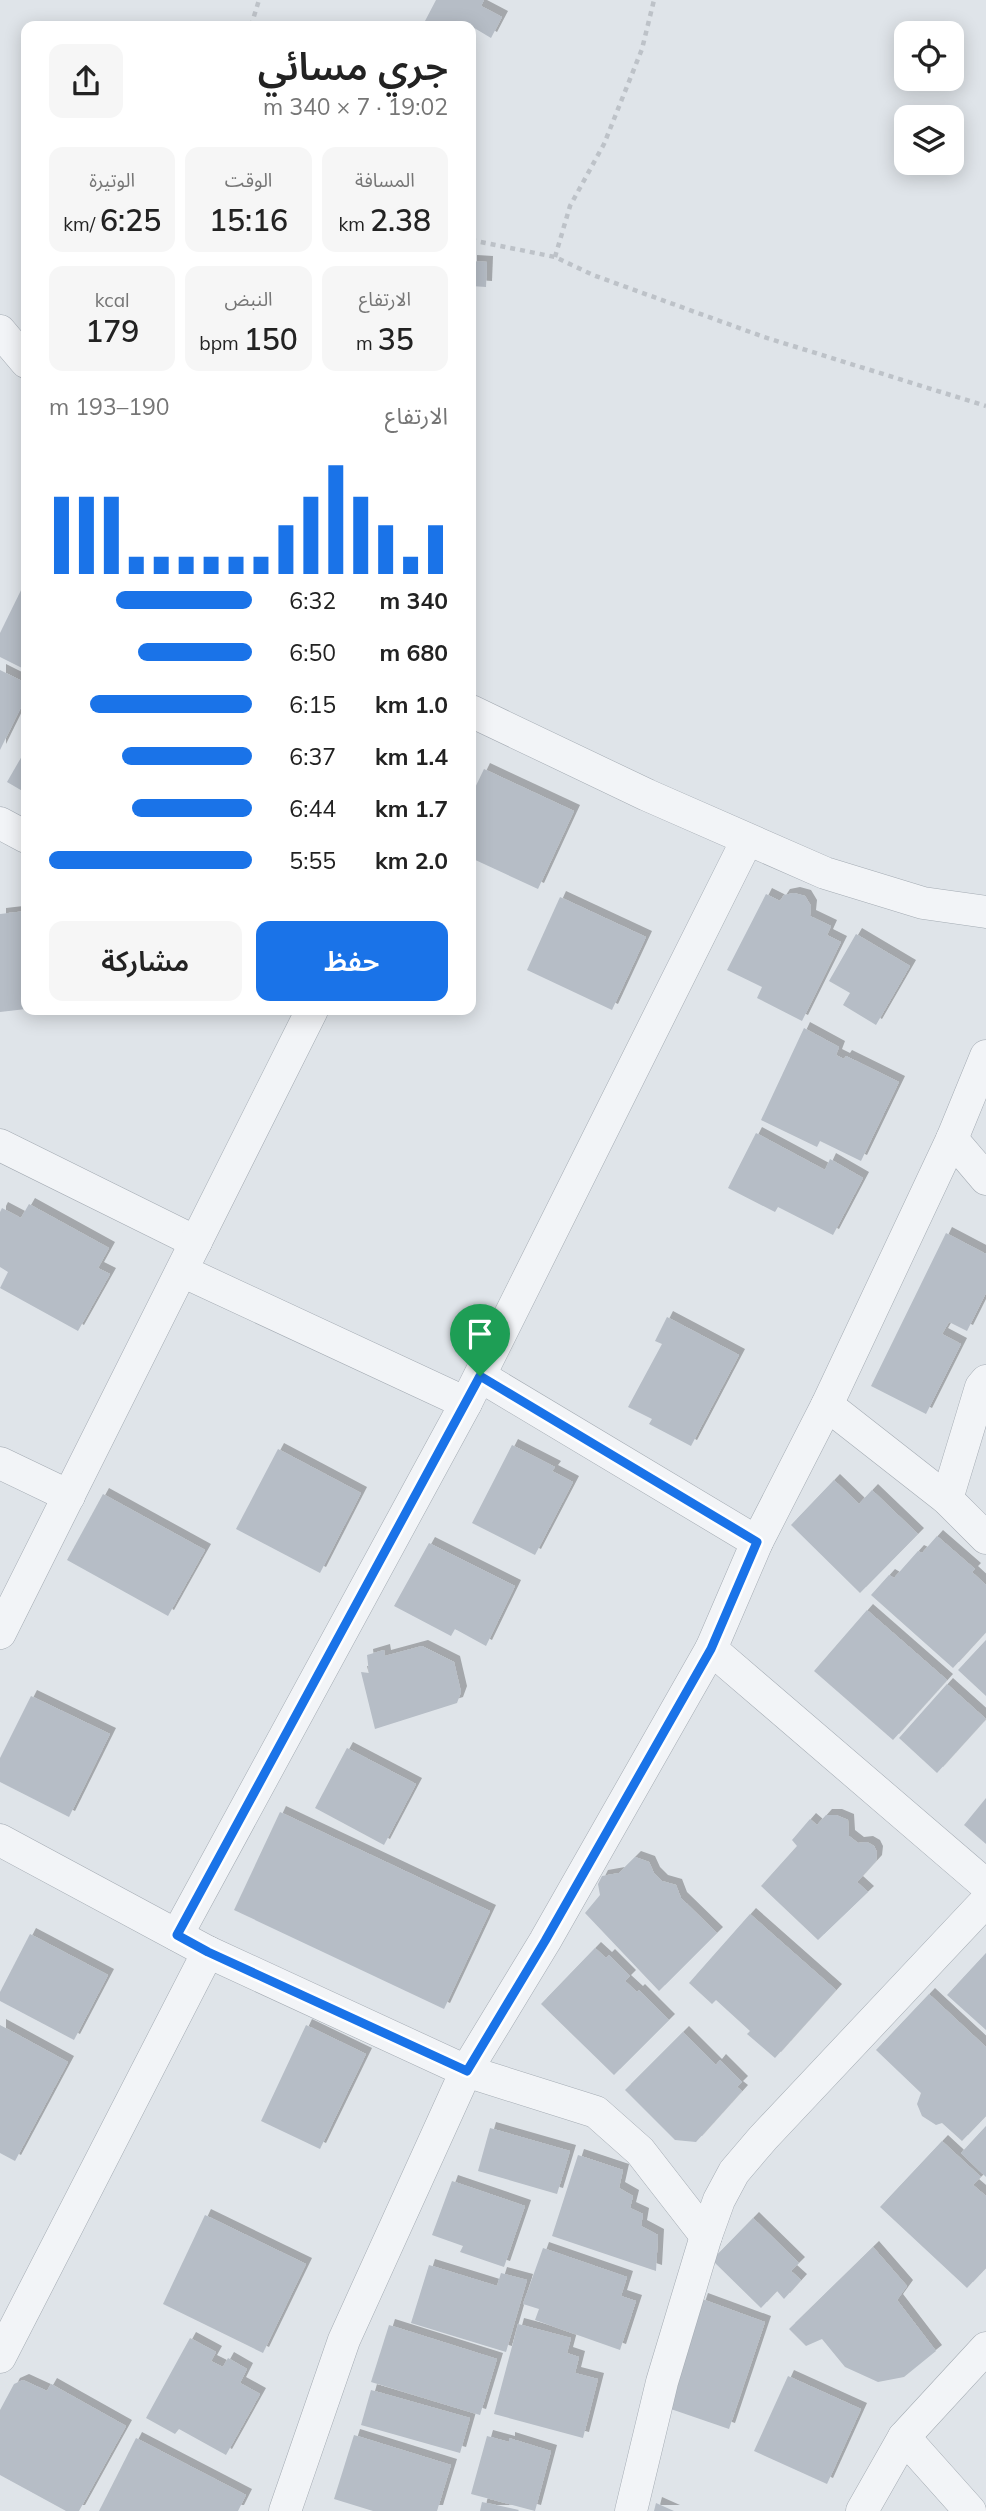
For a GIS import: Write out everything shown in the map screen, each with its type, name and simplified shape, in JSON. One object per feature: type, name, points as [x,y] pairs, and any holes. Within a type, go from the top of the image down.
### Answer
[{"type":"street","points":[[0,331],[21,356]]},
{"type":"street","points":[[476,713],[747,840],[825,873],[923,903],[986,912]]},
{"type":"street","points":[[0,823],[21,834]]},
{"type":"street","points":[[177,1935],[473,1390],[747,840]]},
{"type":"street","points":[[0,1633],[310,1015]]},
{"type":"street","points":[[285,2511],[344,2340],[467,2071],[545,1941],[711,1649],[757,1542],[827,1405],[952,1139],[986,1056]]},
{"type":"street","points":[[952,1139],[986,1179]]},
{"type":"street","points":[[0,1145],[196,1242]]},
{"type":"street","points":[[182,1270],[473,1390],[757,1542]]},
{"type":"street","points":[[947,1499],[981,1387],[986,1381]]},
{"type":"street","points":[[827,1405],[947,1499],[986,1538]]},
{"type":"street","points":[[0,1463],[69,1496]]},
{"type":"street","points":[[711,1649],[986,1885]]},
{"type":"street","points":[[0,1840],[208,1952],[467,2071],[596,2112],[640,2151],[706,2236]]},
{"type":"street","points":[[631,2511],[663,2382],[719,2200],[742,2163],[986,1901]]},
{"type":"street","points":[[0,2357],[208,1952]]},
{"type":"street","points":[[862,2511],[904,2437],[986,2348]]},
{"type":"street","points":[[904,2437],[970,2511]]},
{"type":"path","points":[[253,21],[260,0]]},
{"type":"path","points":[[555,257],[570,206],[604,144],[642,49],[654,0]]},
{"type":"path","points":[[476,241],[555,257],[593,275],[764,337],[986,406]]},
{"type":"building","points":[[436,0],[484,0],[481,6],[502,17],[491,38],[476,29],[476,21],[425,21]]},
{"type":"building","points":[[476,261],[487,262],[486,287],[476,286]]},
{"type":"building","points":[[21,590],[21,668],[0,657],[0,633]]},
{"type":"building","points":[[0,670],[21,680],[21,707],[0,750]]},
{"type":"building","points":[[21,758],[21,790],[7,782]]},
{"type":"building","points":[[484,769],[574,811],[538,889],[476,860],[476,786]]},
{"type":"building","points":[[794,893],[805,896],[811,906],[810,916],[831,926],[827,935],[841,942],[802,1021],[757,998],[762,987],[727,970],[766,894],[780,901],[784,895]]},
{"type":"building","points":[[560,897],[646,937],[612,1010],[527,970]]},
{"type":"building","points":[[21,912],[21,1010],[0,1012],[0,914]]},
{"type":"building","points":[[856,934],[910,966],[876,1025],[843,1005],[850,993],[829,981]]},
{"type":"building","points":[[804,1028],[839,1047],[836,1055],[844,1059],[846,1056],[899,1082],[861,1161],[820,1141],[817,1147],[761,1120]]},
{"type":"building","points":[[756,1133],[825,1170],[830,1159],[863,1178],[833,1235],[778,1207],[775,1212],[728,1188]]},
{"type":"building","points":[[29,1204],[109,1248],[98,1268],[110,1274],[78,1331],[0,1288],[8,1272],[0,1267],[0,1212],[2,1208],[21,1218]]},
{"type":"building","points":[[946,1233],[986,1254],[986,1293],[967,1331],[949,1322],[942,1334],[961,1344],[926,1414],[871,1386]]},
{"type":"building","points":[[667,1317],[739,1355],[691,1446],[649,1424],[652,1419],[628,1407],[662,1344],[655,1341]]},
{"type":"building","points":[[512,1445],[555,1467],[552,1471],[573,1482],[535,1555],[472,1523]]},
{"type":"building","points":[[278,1449],[361,1493],[320,1573],[236,1529]]},
{"type":"building","points":[[834,1480],[859,1504],[872,1490],[918,1534],[860,1593],[791,1525]]},
{"type":"building","points":[[103,1494],[205,1550],[168,1616],[67,1560]]},
{"type":"building","points":[[937,1536],[975,1569],[972,1572],[986,1585],[986,1632],[953,1668],[871,1595],[889,1575],[894,1578],[918,1551],[922,1553]]},
{"type":"building","points":[[429,1543],[515,1586],[486,1646],[455,1629],[451,1636],[394,1606]]},
{"type":"building","points":[[867,1610],[947,1680],[893,1740],[814,1671]]},
{"type":"building","points":[[986,1640],[986,1696],[958,1670]]},
{"type":"building","points":[[422,1646],[454,1662],[461,1692],[457,1703],[375,1729],[361,1672],[369,1673],[367,1655],[384,1650],[385,1656]]},
{"type":"building","points":[[947,1684],[986,1719],[937,1773],[899,1738]]},
{"type":"building","points":[[31,1696],[110,1734],[69,1817],[0,1782],[0,1758]]},
{"type":"building","points":[[347,1748],[416,1784],[384,1845],[315,1808]]},
{"type":"building","points":[[986,1798],[986,1844],[964,1825]]},
{"type":"building","points":[[280,1812],[490,1911],[444,2009],[234,1910]]},
{"type":"building","points":[[826,1815],[836,1815],[848,1820],[849,1836],[858,1843],[867,1842],[874,1846],[877,1852],[876,1861],[857,1882],[868,1892],[818,1940],[761,1886],[797,1846],[792,1840],[810,1819],[817,1825]]},
{"type":"building","points":[[635,1857],[649,1862],[662,1881],[676,1885],[681,1898],[717,1933],[659,1991],[585,1913],[600,1895],[598,1884],[602,1876],[619,1873]]},
{"type":"building","points":[[750,1914],[836,1990],[775,2058],[747,2034],[750,2031],[716,2000],[712,2004],[689,1983]]},
{"type":"building","points":[[30,1934],[108,1975],[74,2040],[0,2001],[0,1992]]},
{"type":"building","points":[[595,1948],[606,1958],[609,1955],[630,1976],[625,1981],[637,1992],[639,1990],[669,2020],[614,2075],[541,2004]]},
{"type":"building","points":[[986,1953],[986,2030],[947,1995]]},
{"type":"building","points":[[929,1994],[986,2047],[986,2116],[962,2141],[942,2123],[936,2125],[922,2116],[917,2104],[921,2093],[876,2050]]},
{"type":"building","points":[[0,2025],[68,2062],[15,2161],[0,2153]]},
{"type":"building","points":[[306,2025],[366,2054],[320,2149],[261,2121]]},
{"type":"building","points":[[683,2032],[716,2065],[720,2060],[742,2082],[737,2087],[742,2091],[696,2142],[675,2140],[625,2090]]},
{"type":"building","points":[[986,2126],[986,2177],[961,2153]]},
{"type":"building","points":[[490,2128],[570,2151],[557,2194],[478,2171]]},
{"type":"building","points":[[942,2141],[981,2177],[973,2185],[986,2196],[986,2268],[967,2288],[880,2207]]},
{"type":"building","points":[[578,2155],[623,2170],[619,2188],[633,2196],[630,2208],[643,2214],[641,2226],[658,2235],[656,2271],[552,2236]]},
{"type":"building","points":[[452,2181],[525,2206],[504,2267],[460,2252],[463,2246],[432,2235]]},
{"type":"building","points":[[205,2215],[306,2264],[263,2353],[163,2304]]},
{"type":"building","points":[[753,2218],[799,2263],[791,2271],[801,2280],[784,2299],[777,2291],[761,2308],[712,2260]]},
{"type":"building","points":[[873,2247],[907,2286],[897,2300],[936,2351],[904,2377],[878,2382],[845,2367],[822,2339],[806,2346],[789,2329]]},
{"type":"building","points":[[543,2248],[627,2277],[621,2296],[636,2301],[620,2350],[535,2320],[539,2309],[523,2304]]},
{"type":"building","points":[[429,2265],[497,2286],[501,2273],[527,2280],[506,2352],[411,2323]]},
{"type":"building","points":[[702,2299],[765,2322],[729,2429],[665,2407]]},
{"type":"building","points":[[518,2324],[571,2338],[567,2353],[579,2357],[575,2373],[598,2379],[583,2438],[494,2414]]},
{"type":"building","points":[[389,2325],[497,2359],[480,2415],[371,2382]]},
{"type":"building","points":[[190,2338],[216,2352],[211,2361],[223,2367],[228,2358],[247,2369],[240,2383],[260,2394],[226,2455],[179,2429],[175,2434],[146,2418]]},
{"type":"building","points":[[788,2376],[861,2409],[827,2484],[754,2451]]},
{"type":"building","points":[[23,2380],[47,2391],[51,2384],[126,2426],[79,2511],[66,2511],[0,2475],[0,2410],[14,2384]]},
{"type":"building","points":[[371,2390],[470,2418],[460,2453],[361,2425]]},
{"type":"building","points":[[354,2435],[451,2465],[437,2511],[373,2511],[334,2499]]},
{"type":"building","points":[[487,2436],[509,2442],[509,2438],[551,2451],[535,2511],[471,2494]]},
{"type":"building","points":[[136,2438],[246,2495],[238,2511],[99,2511]]},
{"type":"building","points":[[482,2502],[519,2510],[480,2511]]},
{"type":"building","points":[[656,2503],[674,2511],[654,2511]]},
{"type":"route","points":[[480,1376],[757,1542],[711,1649],[545,1941],[467,2071],[208,1952],[177,1935],[480,1376]]}]
